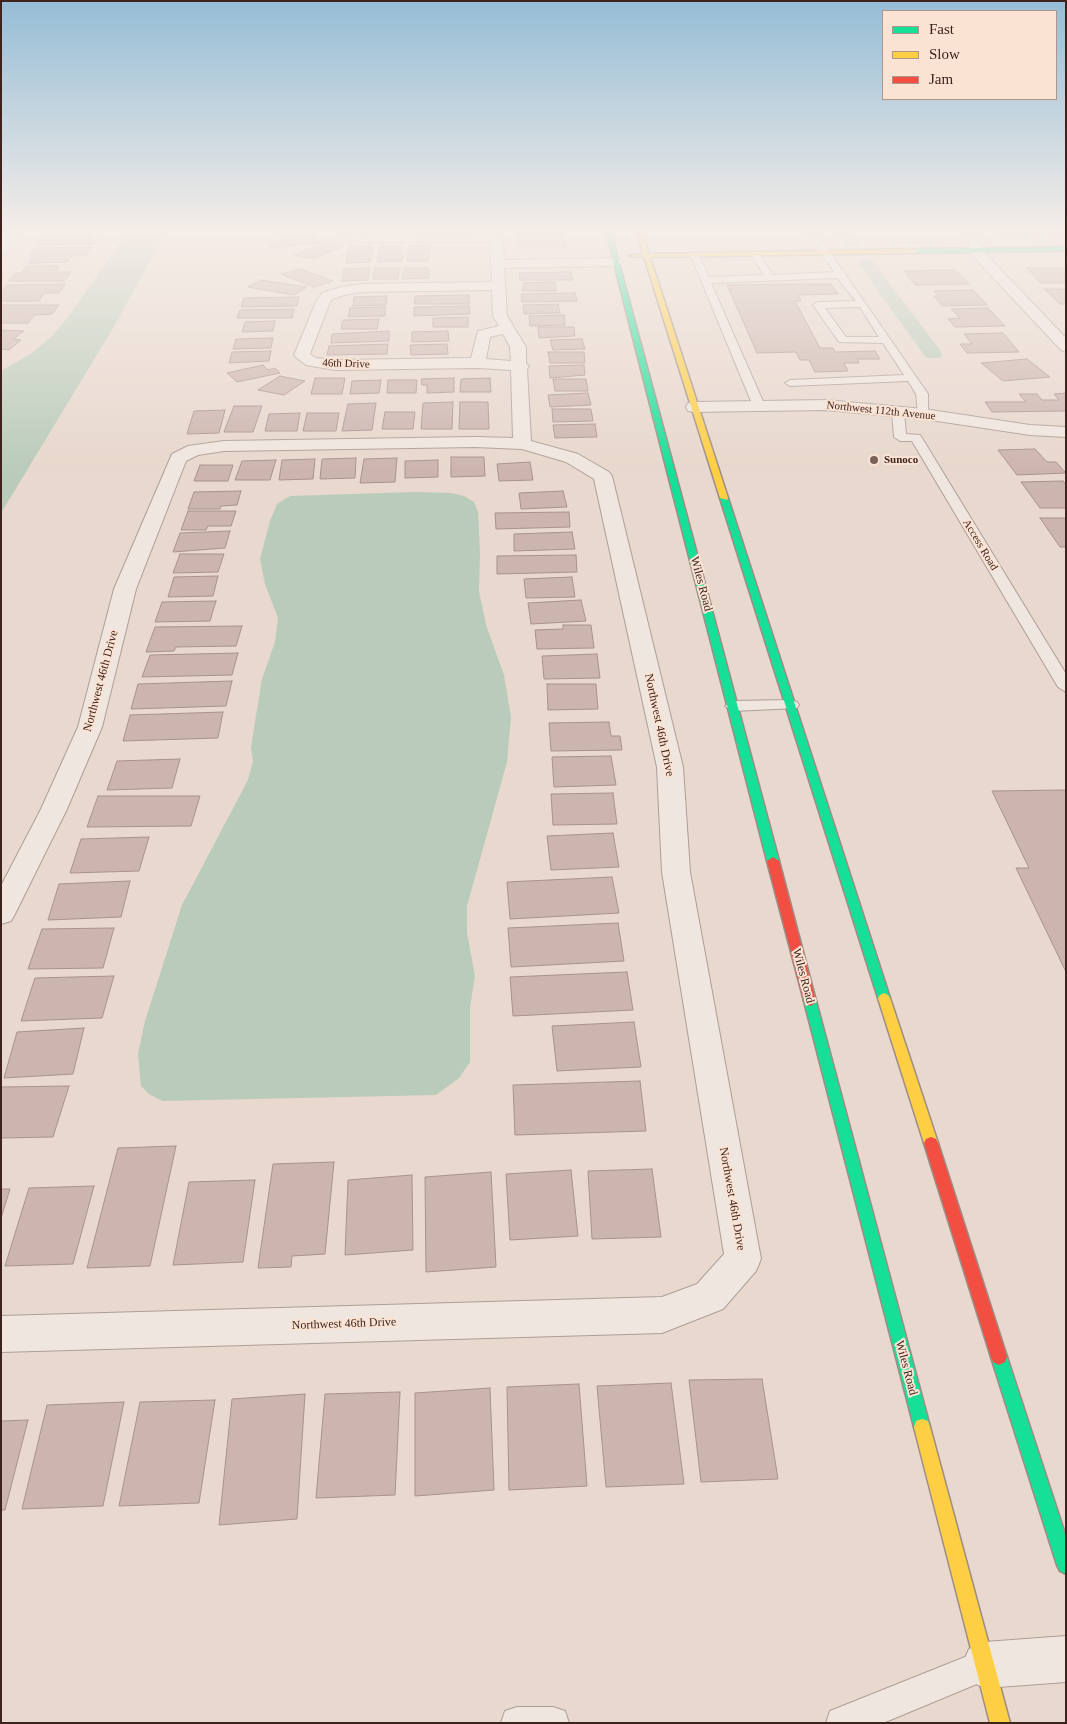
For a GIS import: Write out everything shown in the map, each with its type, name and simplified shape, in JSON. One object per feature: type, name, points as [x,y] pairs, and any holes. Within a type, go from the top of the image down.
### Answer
[{"type":"main road","name":"Wiles Road","points":[[628,309],[1000,1723]]},
{"type":"main road","points":[[661,309],[687,405],[790,705],[1066,1565]]},
{"type":"main road","points":[[649,388],[666,398]]},
{"type":"street","name":"46th Drive","points":[[320,309],[302,355],[312,362],[335,365],[478,363],[521,366]]},
{"type":"street","points":[[499,309],[500,316],[518,347],[521,366],[522,444]]},
{"type":"street","points":[[1031,309],[1066,347]]},
{"type":"street","points":[[478,363],[483,334],[508,329]]},
{"type":"street","name":"Northwest 112th Avenue","points":[[687,405],[825,405],[924,414],[1030,430],[1066,432]]},
{"type":"street","name":"Northwest 46th Drive","points":[[1,914],[54,809],[90,727],[125,589],[167,481],[178,458],[194,450],[224,446],[475,442],[522,444],[572,458],[602,476],[670,767],[676,872],[742,1259],[710,1297],[662,1316],[1,1334]]},
{"type":"street","points":[[985,1665],[1066,1660]]},
{"type":"lane","points":[[718,309],[760,406]]},
{"type":"lane","points":[[821,309],[843,340],[887,340]]},
{"type":"lane","points":[[867,309],[922,394],[924,414]]},
{"type":"lane","points":[[790,383],[912,378]]},
{"type":"lane","name":"Access Road","points":[[898,412],[900,437],[916,438],[1066,687]]},
{"type":"lane","points":[[733,706],[790,705]]},
{"type":"lane","points":[[842,1723],[985,1665]]},
{"type":"lane","points":[[517,1723],[553,1723]]},
{"type":"shaded area","points":[[74,309],[123,309],[1,513],[1,371],[32,353],[53,335]]},
{"type":"shaded area","points":[[415,492],[451,493],[464,496],[474,502],[478,512],[479,591],[486,625],[504,675],[511,717],[507,762],[467,906],[467,933],[475,976],[470,1007],[470,1062],[459,1078],[436,1095],[162,1101],[149,1094],[141,1086],[138,1054],[145,1021],[182,905],[248,780],[253,761],[251,747],[262,679],[275,642],[278,618],[265,584],[260,559],[270,521],[277,504],[290,496]]},
{"type":"building","points":[[1,309],[56,309],[52,314],[35,315],[28,323],[1,323]]},
{"type":"building","points":[[294,309],[292,318],[237,318],[240,310]]},
{"type":"building","points":[[350,309],[385,309],[385,316],[348,317]]},
{"type":"building","points":[[414,309],[469,309],[470,314],[414,316]]},
{"type":"building","points":[[523,309],[559,309],[560,313],[524,314]]},
{"type":"building","points":[[738,309],[799,309],[820,348],[833,348],[835,352],[875,351],[880,359],[857,359],[859,363],[844,363],[848,371],[815,372],[809,360],[800,360],[796,352],[757,353]]},
{"type":"building","points":[[951,309],[989,309],[1005,326],[955,327],[948,319],[960,318]]},
{"type":"building","points":[[564,315],[565,325],[530,326],[529,316]]},
{"type":"building","points":[[468,317],[468,327],[433,327],[433,318]]},
{"type":"building","points":[[379,319],[377,329],[341,329],[343,320]]},
{"type":"building","points":[[275,321],[273,331],[242,332],[245,322]]},
{"type":"building","points":[[538,327],[574,327],[575,336],[539,338]]},
{"type":"building","points":[[1,330],[24,331],[13,339],[21,340],[9,350],[1,349]]},
{"type":"building","points":[[389,331],[389,341],[331,343],[332,334]]},
{"type":"building","points":[[448,331],[449,341],[412,342],[412,332]]},
{"type":"building","points":[[1003,333],[1019,352],[967,353],[960,344],[972,344],[964,334]]},
{"type":"building","points":[[273,338],[271,348],[233,349],[236,339]]},
{"type":"building","points":[[582,339],[585,349],[553,350],[550,340]]},
{"type":"building","points":[[388,344],[387,354],[327,355],[329,346]]},
{"type":"building","points":[[447,344],[448,354],[411,355],[410,345]]},
{"type":"building","points":[[271,351],[269,361],[229,363],[232,352]]},
{"type":"building","points":[[548,352],[584,352],[585,363],[550,363]]},
{"type":"building","points":[[1027,359],[1050,377],[1003,381],[981,363]]},
{"type":"building","points":[[263,365],[268,370],[275,368],[280,373],[237,382],[227,373]]},
{"type":"building","points":[[584,365],[585,375],[550,378],[549,366]]},
{"type":"building","points":[[280,376],[305,381],[284,395],[258,390]]},
{"type":"building","points":[[315,378],[345,378],[342,394],[311,394]]},
{"type":"building","points":[[454,378],[454,392],[427,393],[427,385],[422,385],[421,379]]},
{"type":"building","points":[[490,378],[491,392],[460,392],[461,379]]},
{"type":"building","points":[[553,379],[586,379],[588,391],[555,391]]},
{"type":"building","points":[[381,380],[379,393],[350,394],[352,381]]},
{"type":"building","points":[[388,380],[417,380],[416,393],[387,393]]},
{"type":"building","points":[[588,393],[591,405],[550,407],[548,395]]},
{"type":"building","points":[[1066,393],[1066,411],[992,412],[985,402],[1026,402],[1019,394],[1037,394],[1042,400],[1059,400],[1054,394]]},
{"type":"building","points":[[453,402],[452,429],[421,429],[423,403]]},
{"type":"building","points":[[460,402],[488,402],[489,429],[459,429]]},
{"type":"building","points":[[376,403],[372,430],[342,431],[348,404]]},
{"type":"building","points":[[234,406],[262,406],[253,432],[224,432]]},
{"type":"building","points":[[552,409],[591,409],[593,421],[553,422]]},
{"type":"building","points":[[225,410],[219,433],[187,434],[194,411]]},
{"type":"building","points":[[385,412],[415,412],[413,429],[382,429]]},
{"type":"building","points":[[300,413],[297,431],[265,431],[269,414]]},
{"type":"building","points":[[307,413],[339,413],[336,431],[303,431]]},
{"type":"building","points":[[595,424],[597,437],[555,438],[553,425]]},
{"type":"building","points":[[1035,449],[1047,462],[1056,462],[1066,473],[1017,475],[998,450]]},
{"type":"building","points":[[451,457],[484,457],[485,476],[451,477]]},
{"type":"building","points":[[356,458],[355,478],[320,479],[322,459]]},
{"type":"building","points":[[397,458],[395,482],[360,483],[364,459]]},
{"type":"building","points":[[315,459],[313,479],[279,480],[282,460]]},
{"type":"building","points":[[276,460],[270,480],[235,480],[242,461]]},
{"type":"building","points":[[438,460],[438,477],[405,478],[405,461]]},
{"type":"building","points":[[530,462],[533,480],[499,481],[497,464]]},
{"type":"building","points":[[200,465],[233,465],[228,481],[194,481]]},
{"type":"building","points":[[1063,481],[1066,485],[1066,508],[1040,508],[1021,482]]},
{"type":"building","points":[[241,491],[237,505],[221,506],[220,509],[188,509],[194,492]]},
{"type":"building","points":[[563,491],[567,507],[521,509],[519,493]]},
{"type":"building","points":[[188,511],[236,511],[231,526],[208,526],[206,530],[181,530]]},
{"type":"building","points":[[569,512],[570,527],[496,529],[495,513]]},
{"type":"building","points":[[1040,518],[1066,518],[1066,547],[1060,547]]},
{"type":"building","points":[[230,531],[225,548],[173,552],[180,533]]},
{"type":"building","points":[[572,532],[575,549],[514,551],[514,534]]},
{"type":"building","points":[[180,554],[224,554],[218,572],[173,573]]},
{"type":"building","points":[[576,555],[577,572],[497,574],[497,556]]},
{"type":"building","points":[[218,576],[213,596],[168,597],[174,577]]},
{"type":"building","points":[[572,577],[575,597],[526,598],[524,579]]},
{"type":"building","points":[[581,600],[586,621],[531,624],[528,603]]},
{"type":"building","points":[[216,601],[210,621],[155,622],[162,602]]},
{"type":"building","points":[[563,625],[591,625],[594,648],[537,649],[535,630],[563,629]]},
{"type":"building","points":[[242,626],[236,646],[176,647],[174,651],[146,652],[155,627]]},
{"type":"building","points":[[238,653],[232,675],[142,677],[150,655]]},
{"type":"building","points":[[597,654],[600,678],[544,679],[542,656]]},
{"type":"building","points":[[232,681],[226,706],[131,709],[138,684]]},
{"type":"building","points":[[547,684],[596,684],[598,709],[548,710]]},
{"type":"building","points":[[223,712],[218,738],[123,741],[130,715]]},
{"type":"building","points":[[609,722],[611,736],[620,736],[622,750],[551,751],[549,723]]},
{"type":"building","points":[[611,756],[616,785],[554,787],[552,757]]},
{"type":"building","points":[[180,759],[172,788],[107,790],[117,761]]},
{"type":"building","points":[[1066,790],[1066,972],[1016,868],[1029,868],[992,791]]},
{"type":"building","points":[[613,793],[617,824],[553,825],[551,794]]},
{"type":"building","points":[[98,796],[200,796],[191,826],[87,827]]},
{"type":"building","points":[[613,833],[619,867],[551,870],[547,836]]},
{"type":"building","points":[[149,837],[139,871],[70,873],[81,839]]},
{"type":"building","points":[[612,877],[619,913],[510,919],[507,882]]},
{"type":"building","points":[[130,881],[121,917],[48,920],[59,884]]},
{"type":"building","points":[[618,923],[624,961],[511,967],[508,928]]},
{"type":"building","points":[[114,928],[103,968],[28,969],[42,929]]},
{"type":"building","points":[[627,972],[633,1010],[513,1016],[510,977]]},
{"type":"building","points":[[114,976],[102,1018],[21,1021],[35,978]]},
{"type":"building","points":[[634,1022],[641,1067],[557,1071],[552,1026]]},
{"type":"building","points":[[84,1028],[73,1074],[4,1078],[17,1032]]},
{"type":"building","points":[[640,1081],[646,1131],[515,1135],[513,1085]]},
{"type":"building","points":[[69,1086],[53,1137],[1,1138],[1,1087]]},
{"type":"building","points":[[176,1146],[150,1266],[87,1268],[118,1148]]},
{"type":"building","points":[[334,1162],[325,1254],[292,1256],[291,1267],[258,1268],[273,1164]]},
{"type":"building","points":[[652,1169],[661,1237],[592,1239],[588,1171]]},
{"type":"building","points":[[571,1170],[578,1236],[510,1240],[506,1174]]},
{"type":"building","points":[[491,1172],[496,1267],[426,1272],[425,1177]]},
{"type":"building","points":[[412,1175],[413,1250],[345,1255],[348,1180]]},
{"type":"building","points":[[255,1180],[243,1262],[173,1265],[189,1182]]},
{"type":"building","points":[[94,1186],[73,1264],[5,1266],[29,1188]]},
{"type":"building","points":[[1,1189],[10,1189],[1,1218]]},
{"type":"building","points":[[762,1379],[778,1479],[701,1482],[689,1380]]},
{"type":"building","points":[[671,1383],[684,1484],[606,1487],[597,1386]]},
{"type":"building","points":[[579,1384],[587,1486],[509,1490],[507,1387]]},
{"type":"building","points":[[490,1388],[494,1490],[415,1496],[415,1393]]},
{"type":"building","points":[[400,1392],[395,1495],[316,1498],[325,1394]]},
{"type":"building","points":[[305,1394],[297,1519],[219,1525],[232,1399]]},
{"type":"building","points":[[215,1400],[199,1503],[119,1506],[140,1402]]},
{"type":"building","points":[[124,1402],[103,1506],[22,1509],[47,1405]]},
{"type":"building","points":[[28,1420],[5,1510],[1,1510],[1,1421]]},
{"type":"waterway","points":[[900,309],[933,354]]},
{"type":"traffic: fast","points":[[628,309],[773,861]]},
{"type":"traffic: fast","points":[[724,498],[884,998]]},
{"type":"traffic: fast","points":[[810,1001],[922,1427]]},
{"type":"traffic: fast","points":[[999,1357],[1066,1565]]},
{"type":"traffic: slow","points":[[664,309],[724,498]]},
{"type":"traffic: slow","points":[[884,998],[931,1143]]},
{"type":"traffic: slow","points":[[922,1427],[1000,1723]]},
{"type":"traffic: jam","points":[[773,861],[810,1001]]},
{"type":"traffic: jam","points":[[931,1143],[999,1357]]},
{"type":"place","name":"Sunoco","points":[[874,460]]}]
